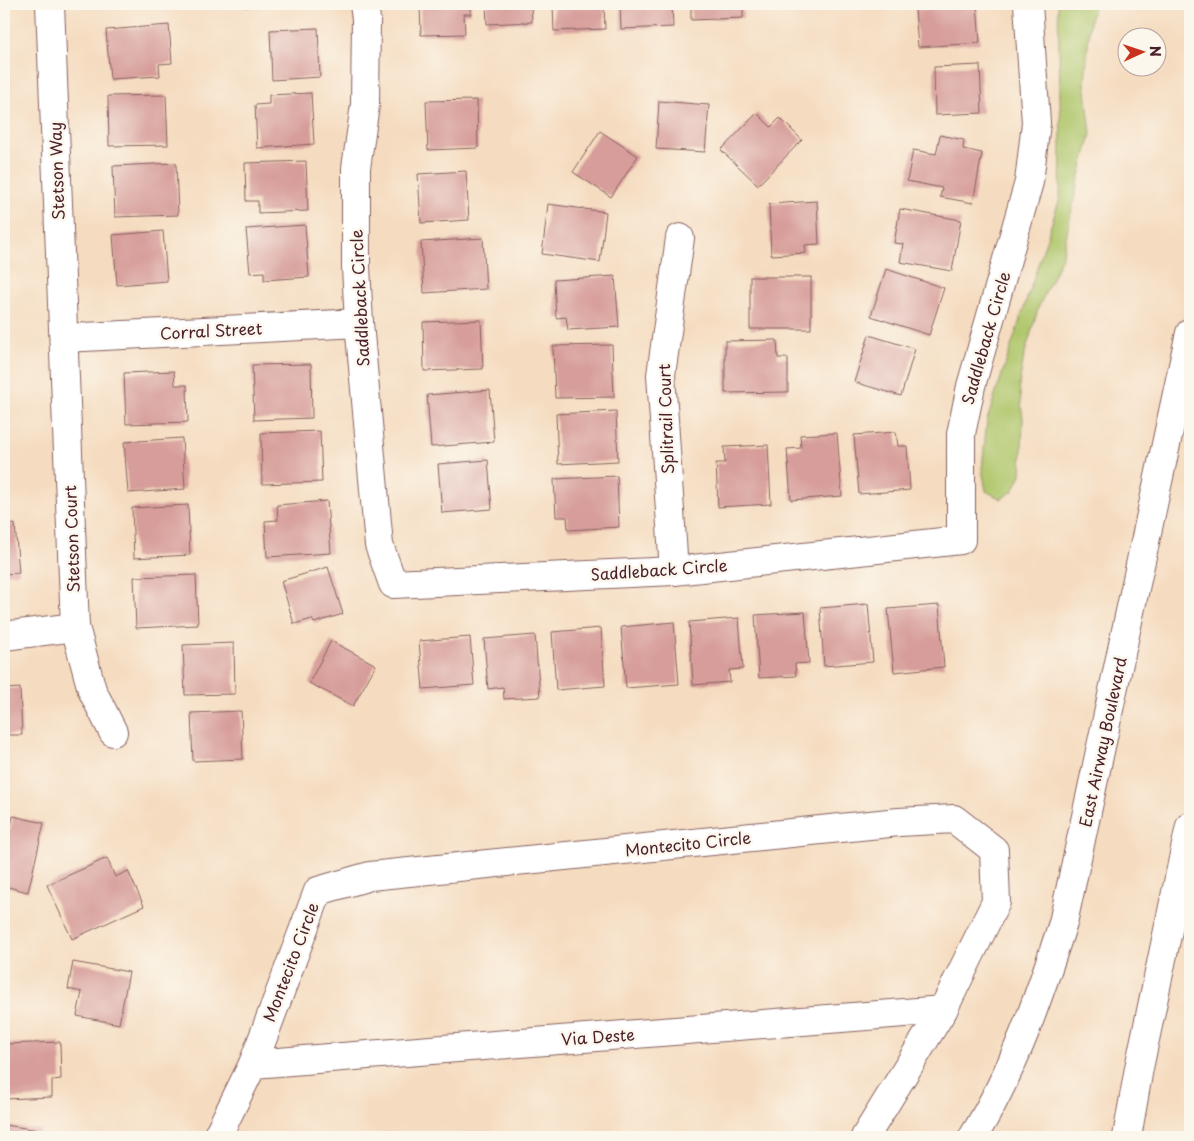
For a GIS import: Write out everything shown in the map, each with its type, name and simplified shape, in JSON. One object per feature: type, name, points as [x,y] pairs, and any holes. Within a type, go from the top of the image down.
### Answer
[{"type":"main road","name":"Stetson Way","points":[[50,4],[64,338]]},
{"type":"main road","name":"Saddleback Circle","points":[[364,4],[366,20],[365,105],[356,168],[356,267],[359,323],[379,545],[393,584],[674,571],[961,540],[961,434],[971,386],[1029,182],[1036,123],[1028,4]]},
{"type":"main road","name":"Splitrail Court","points":[[674,571],[661,375],[680,238]]},
{"type":"main road","name":"Corral Street","points":[[64,338],[359,323]]},
{"type":"main road","name":"East Airway Boulevard","points":[[973,1137],[1012,1063],[1040,994],[1063,923],[1190,333]]},
{"type":"main road","name":"Stetson Court","points":[[64,338],[75,627],[92,690],[113,732]]},
{"type":"main road","points":[[4,636],[75,627]]},
{"type":"main road","name":"Montecito Circle","points":[[217,1137],[252,1064],[318,891],[370,876],[899,822],[954,819],[994,850],[996,902],[943,1010],[865,1137]]},
{"type":"main road","points":[[1127,1137],[1139,1068],[1190,826]]},
{"type":"main road","name":"Via Deste","points":[[252,1064],[943,1010]]},
{"type":"green space","points":[[1058,4],[1095,4],[1090,20],[1085,82],[1091,134],[1075,194],[1062,257],[1039,306],[1024,356],[1019,385],[1023,419],[1021,475],[1013,491],[1001,499],[986,491],[982,469],[987,420],[1060,198],[1061,142]]},
{"type":"building","points":[[106,4],[162,4],[162,6],[106,8]]},
{"type":"building","points":[[244,4],[268,4],[268,5],[244,7]]},
{"type":"building","points":[[420,4],[471,4],[471,14],[464,14],[465,34],[421,35]]},
{"type":"building","points":[[486,4],[538,4],[538,6],[531,6],[532,22],[487,24]]},
{"type":"building","points":[[553,4],[604,4],[605,29],[554,31]]},
{"type":"building","points":[[620,4],[672,4],[673,27],[621,29]]},
{"type":"building","points":[[691,4],[743,4],[743,18],[691,20]]},
{"type":"building","points":[[829,4],[870,4],[870,5],[829,7]]},
{"type":"building","points":[[925,4],[977,4],[980,43],[918,47],[915,10],[926,9]]},
{"type":"building","points":[[169,25],[172,63],[159,64],[160,76],[110,79],[106,30]]},
{"type":"building","points":[[318,28],[320,77],[272,80],[270,30]]},
{"type":"building","points":[[980,65],[982,113],[935,115],[934,67]]},
{"type":"building","points":[[311,93],[314,144],[257,148],[255,105],[269,104],[269,95]]},
{"type":"building","points":[[166,95],[168,145],[109,146],[108,96]]},
{"type":"building","points":[[477,100],[478,148],[428,150],[426,101]]},
{"type":"building","points":[[659,101],[709,105],[705,152],[656,149]]},
{"type":"building","points":[[757,113],[771,127],[780,118],[802,140],[758,185],[721,150]]},
{"type":"building","points":[[600,131],[638,156],[611,197],[573,172]]},
{"type":"building","points":[[940,135],[964,140],[963,149],[982,153],[973,203],[940,197],[942,188],[907,181],[913,150],[936,154]]},
{"type":"building","points":[[306,161],[308,211],[258,213],[258,201],[246,201],[245,163]]},
{"type":"building","points":[[176,163],[178,215],[115,217],[113,166]]},
{"type":"building","points":[[466,171],[469,220],[421,223],[418,174]]},
{"type":"building","points":[[817,201],[819,244],[805,245],[806,253],[771,255],[769,204]]},
{"type":"building","points":[[548,204],[606,212],[600,262],[542,254]]},
{"type":"building","points":[[900,209],[961,220],[952,271],[900,262],[903,244],[894,243]]},
{"type":"building","points":[[305,225],[309,277],[264,280],[264,272],[250,273],[246,229]]},
{"type":"building","points":[[163,231],[167,281],[117,285],[113,235]]},
{"type":"building","points":[[483,238],[486,289],[424,293],[421,242]]},
{"type":"building","points":[[886,269],[944,288],[929,335],[871,316]]},
{"type":"building","points":[[615,276],[619,327],[568,330],[566,317],[556,318],[554,280]]},
{"type":"building","points":[[750,277],[811,277],[811,329],[750,329]]},
{"type":"building","points":[[481,320],[483,369],[424,371],[423,322]]},
{"type":"building","points":[[869,335],[915,349],[901,396],[854,382]]},
{"type":"building","points":[[777,340],[778,358],[788,358],[788,392],[725,393],[725,341]]},
{"type":"building","points":[[612,345],[614,397],[555,398],[553,346]]},
{"type":"building","points":[[311,364],[312,418],[254,420],[252,365]]},
{"type":"building","points":[[174,371],[175,385],[187,385],[188,422],[126,424],[124,373]]},
{"type":"building","points":[[490,390],[494,442],[431,447],[427,395]]},
{"type":"building","points":[[616,411],[618,461],[558,464],[556,414]]},
{"type":"building","points":[[320,431],[322,482],[262,484],[261,433]]},
{"type":"building","points":[[896,432],[898,446],[907,446],[910,490],[859,494],[854,435]]},
{"type":"building","points":[[837,433],[842,496],[791,500],[787,449],[801,448],[800,435]]},
{"type":"building","points":[[182,438],[185,489],[128,493],[124,442]]},
{"type":"building","points":[[768,445],[771,504],[718,507],[716,463],[725,463],[724,447]]},
{"type":"building","points":[[488,460],[492,509],[442,513],[438,464]]},
{"type":"building","points":[[617,476],[619,527],[568,530],[567,517],[556,517],[554,479]]},
{"type":"building","points":[[327,501],[331,553],[267,557],[265,521],[278,520],[277,505]]},
{"type":"building","points":[[188,505],[190,555],[134,558],[132,508]]},
{"type":"building","points":[[15,524],[19,573],[4,574],[4,525]]},
{"type":"building","points":[[328,567],[343,614],[314,623],[312,619],[294,624],[281,581]]},
{"type":"building","points":[[196,575],[198,625],[136,628],[134,577]]},
{"type":"building","points":[[868,604],[873,662],[824,666],[820,608]]},
{"type":"building","points":[[939,605],[944,667],[894,672],[888,609]]},
{"type":"building","points":[[805,612],[809,663],[795,664],[796,676],[759,678],[755,615]]},
{"type":"building","points":[[739,618],[743,669],[729,670],[730,682],[693,685],[689,622]]},
{"type":"building","points":[[674,622],[679,684],[626,688],[621,627]]},
{"type":"building","points":[[601,628],[605,686],[556,690],[552,632]]},
{"type":"building","points":[[535,635],[540,697],[504,699],[503,687],[488,689],[484,639]]},
{"type":"building","points":[[470,637],[474,685],[423,689],[419,641]]},
{"type":"building","points":[[331,641],[376,665],[353,706],[309,683]]},
{"type":"building","points":[[234,643],[235,694],[185,695],[183,645]]},
{"type":"building","points":[[20,688],[22,735],[4,735],[4,689]]},
{"type":"building","points":[[241,711],[243,759],[193,761],[191,713]]},
{"type":"building","points":[[13,816],[44,823],[28,892],[4,886],[4,829],[10,831]]},
{"type":"building","points":[[107,858],[115,877],[128,871],[144,906],[72,939],[47,885]]},
{"type":"building","points":[[73,962],[129,972],[119,1024],[77,1016],[82,992],[68,989]]},
{"type":"building","points":[[60,1042],[61,1079],[52,1080],[52,1097],[4,1099],[4,1044]]},
{"type":"building","points":[[4,1125],[40,1130],[38,1137],[4,1137]]}]
